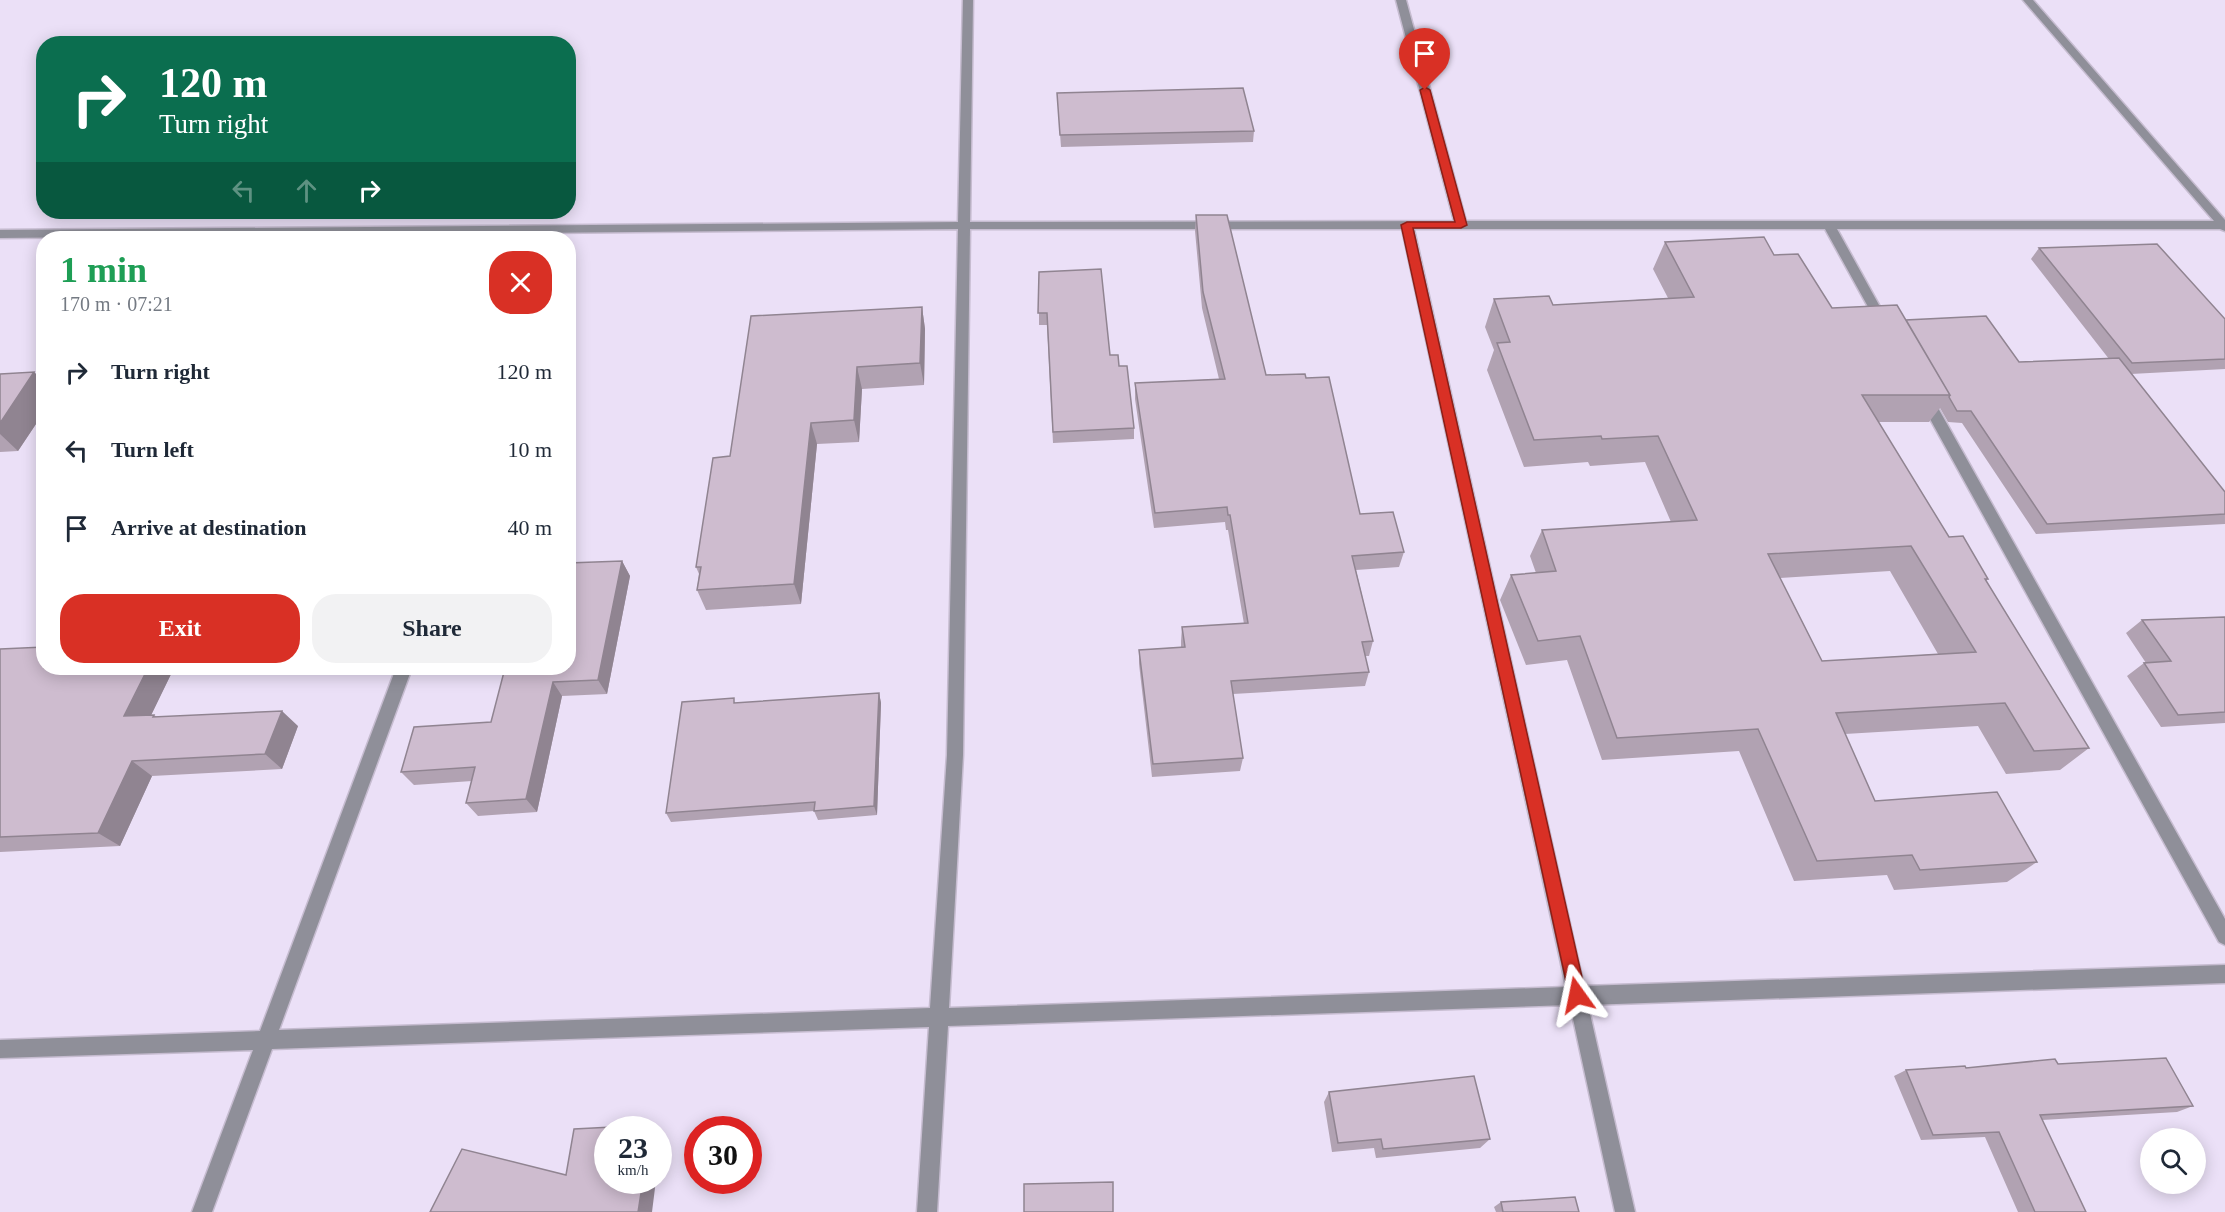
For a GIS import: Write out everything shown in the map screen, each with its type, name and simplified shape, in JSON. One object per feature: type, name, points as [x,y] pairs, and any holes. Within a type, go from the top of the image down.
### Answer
[{"type":"street","points":[[927,1212],[955,755],[968,0]]},
{"type":"street","points":[[1401,0],[1461,225]]},
{"type":"street","points":[[2028,0],[2224,226]]},
{"type":"street","points":[[576,234],[964,225],[2224,226]]},
{"type":"street","points":[[1407,225],[1625,1212]]},
{"type":"street","points":[[1829,225],[1893,340]]},
{"type":"street","points":[[0,234],[36,234]]},
{"type":"street","points":[[1916,382],[2225,936]]},
{"type":"street","points":[[202,1212],[401,675]]},
{"type":"street","points":[[0,1049],[2225,974]]},
{"type":"building","points":[[1243,88],[1254,131],[1060,135],[1057,93]]},
{"type":"building","points":[[1196,215],[1227,215],[1266,375],[1305,374],[1306,378],[1329,377],[1360,514],[1393,512],[1404,552],[1352,556],[1373,641],[1362,642],[1369,672],[1231,681],[1243,758],[1153,764],[1139,650],[1185,647],[1182,627],[1248,623],[1227,507],[1155,513],[1135,383],[1225,379],[1203,292]]},
{"type":"building","points":[[1764,237],[1774,255],[1798,254],[1832,308],[1897,305],[1950,395],[1862,395],[1949,537],[1963,536],[1988,579],[1985,579],[2089,748],[2034,751],[2005,703],[1836,713],[1875,801],[1997,792],[2037,862],[1920,870],[1912,855],[1817,861],[1758,729],[1617,738],[1580,636],[1538,641],[1511,575],[1556,571],[1542,530],[1697,520],[1658,436],[1602,439],[1601,436],[1534,440],[1497,343],[1510,342],[1494,299],[1549,296],[1553,305],[1694,297],[1665,242]],"holes":[[[1911,546],[1976,652],[1822,661],[1768,554]]]},
{"type":"building","points":[[2157,244],[2225,319],[2225,359],[2132,363],[2039,248]]},
{"type":"building","points":[[1101,269],[1110,355],[1118,355],[1119,366],[1127,366],[1134,428],[1053,432],[1047,313],[1038,313],[1039,272]]},
{"type":"building","points":[[922,307],[920,363],[857,367],[854,420],[811,423],[794,584],[697,590],[701,567],[696,567],[713,458],[730,456],[751,316]]},
{"type":"building","points":[[1986,316],[2019,362],[2119,358],[2225,492],[2225,514],[2047,524],[1971,411],[1957,411],[1906,320]]},
{"type":"building","points":[[34,372],[0,423],[0,374]]},
{"type":"building","points":[[622,561],[598,680],[553,682],[526,799],[466,803],[475,767],[401,772],[414,727],[491,722],[503,675],[576,675],[576,563]]},
{"type":"building","points":[[2225,617],[2225,712],[2178,715],[2144,663],[2171,661],[2142,620]]},
{"type":"building","points":[[36,647],[36,675],[144,675],[124,716],[154,715],[153,717],[282,711],[265,754],[132,761],[98,833],[0,837],[0,649]]},
{"type":"building","points":[[879,693],[874,806],[814,811],[815,802],[666,813],[682,702],[734,698],[734,703]]},
{"type":"building","points":[[2166,1058],[2193,1106],[2040,1115],[2086,1212],[2035,1212],[1999,1132],[1933,1135],[1906,1070],[1965,1066],[1966,1068],[2055,1059],[2058,1064]]},
{"type":"building","points":[[1474,1076],[1490,1139],[1383,1149],[1381,1139],[1338,1143],[1329,1092]]},
{"type":"building","points":[[594,1128],[594,1194],[641,1194],[638,1212],[430,1212],[462,1149],[566,1175],[574,1129]]},
{"type":"building","points":[[1113,1182],[1113,1212],[1024,1212],[1024,1184]]},
{"type":"building","points":[[1575,1197],[1579,1212],[1503,1212],[1501,1202]]},
{"type":"route","points":[[1425,90],[1461,225],[1407,225],[1577,995]]}]
